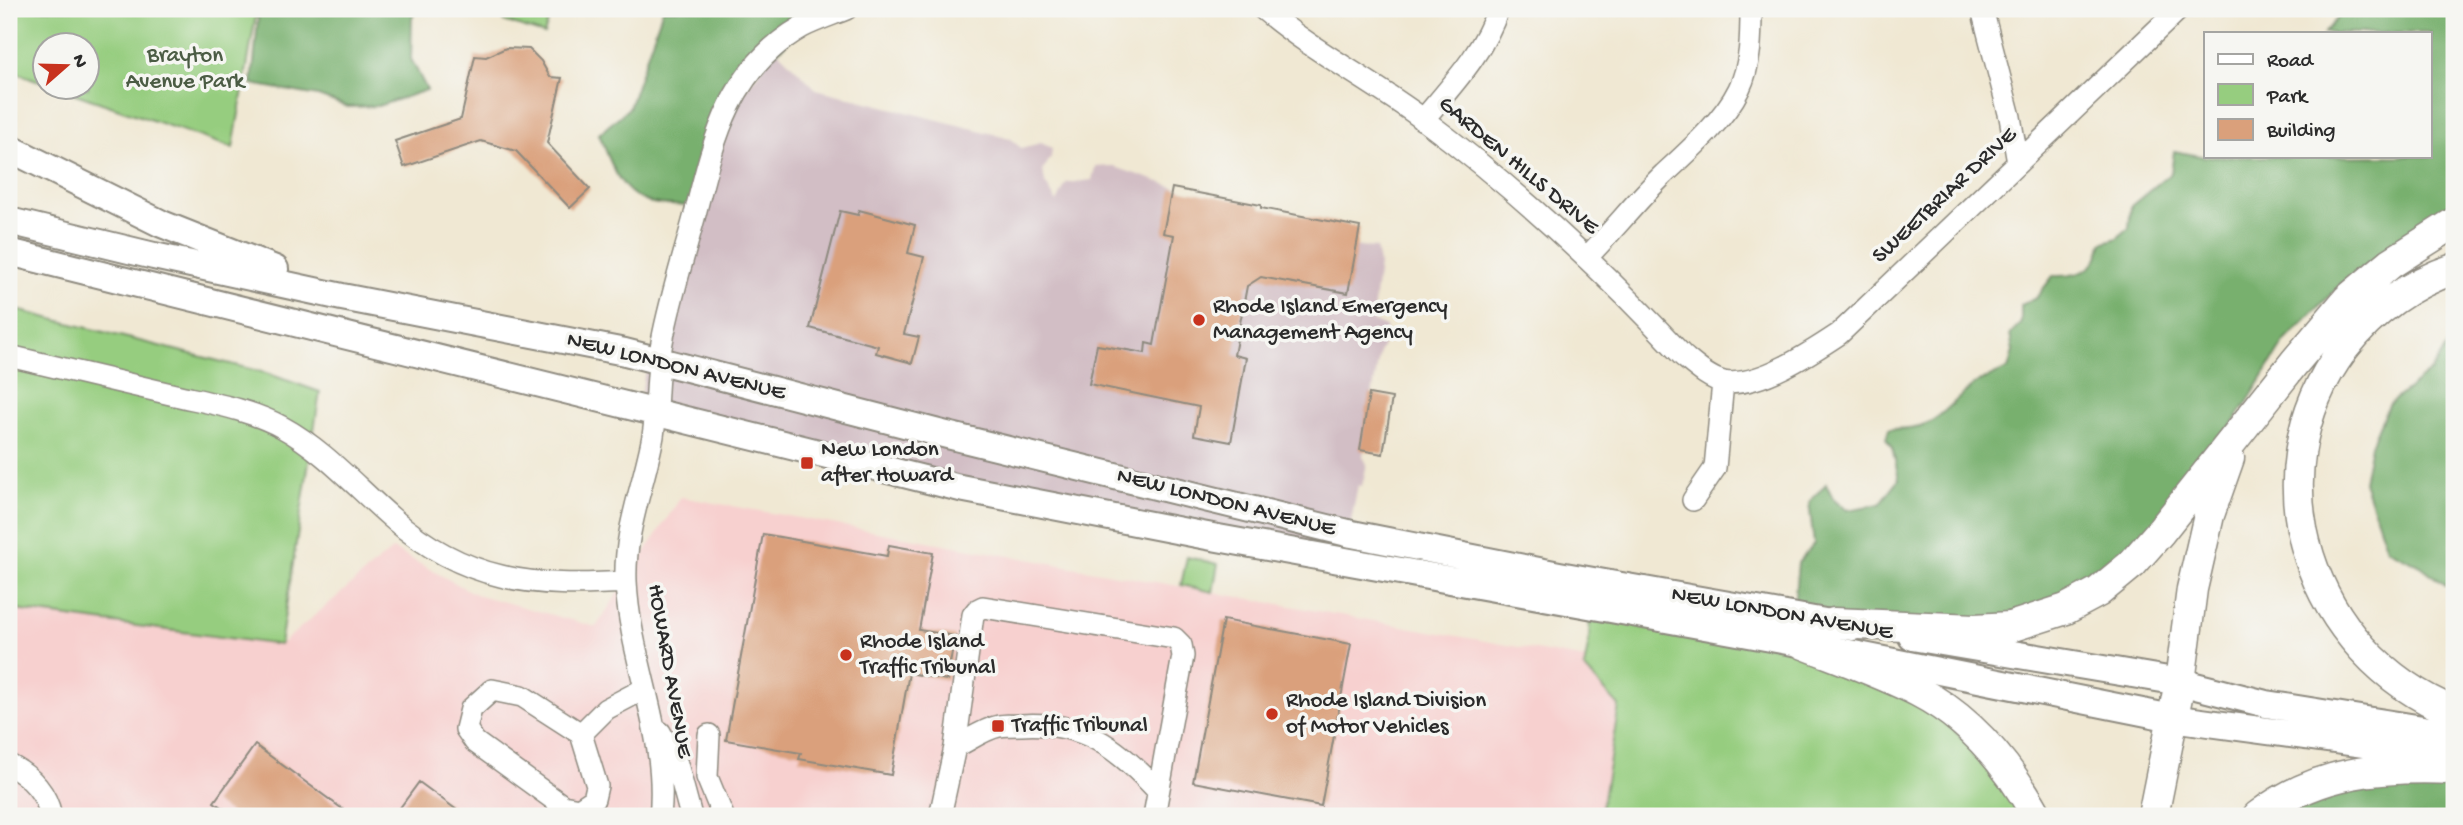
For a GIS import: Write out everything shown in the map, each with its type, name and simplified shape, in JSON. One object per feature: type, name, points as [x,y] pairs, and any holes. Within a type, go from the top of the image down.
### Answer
[{"type":"highway","points":[[1834,623],[1993,629],[2023,624],[2067,609],[2098,592],[2132,564],[2236,438],[2306,347],[2348,299],[2391,263],[2454,223]]},
{"type":"highway","points":[[2454,269],[2420,283],[2381,309],[2363,326],[2332,365],[2311,408],[2299,458],[2297,482],[2302,534],[2309,557],[2317,580],[2340,620],[2386,671],[2424,698],[2454,712]]},
{"type":"highway","points":[[2152,816],[2180,682],[2192,589],[2209,515],[2236,438]]},
{"type":"highway","points":[[1804,643],[1895,680],[1939,704],[1990,749],[2017,782],[2036,816]]},
{"type":"highway","points":[[2258,816],[2294,793],[2348,774],[2406,767],[2454,769]]},
{"type":"main road","points":[[9,148],[162,224],[342,297]]},
{"type":"main road","name":"NEW LONDON AVENUE","points":[[9,221],[342,297],[612,349],[939,433],[1352,534],[1547,573],[2180,682],[2266,704],[2454,734]]},
{"type":"main road","name":"NEW LONDON AVENUE","points":[[9,252],[974,490],[1207,536],[1804,643],[2172,718],[2454,758]]},
{"type":"street","name":"HOWARD AVENUE","points":[[660,816],[660,773],[629,616],[626,582],[629,534],[653,437],[662,342],[710,155],[729,102],[750,73],[790,34],[846,9]]},
{"type":"street","name":"GARDEN HILLS DRIVE","points":[[1263,9],[1384,91],[1475,159],[1587,257],[1683,356],[1723,382]]},
{"type":"street","points":[[1423,120],[1457,82],[1499,9]]},
{"type":"street","points":[[1587,257],[1680,161],[1726,109],[1740,88],[1745,69],[1751,9]]},
{"type":"street","points":[[1982,9],[2010,117],[2018,163]]},
{"type":"street","name":"SWEETBRIAR DRIVE","points":[[1723,382],[1759,376],[1799,360],[1839,334],[2179,9]]},
{"type":"street","points":[[9,356],[216,404],[265,419],[317,450],[392,518],[429,547],[485,573],[544,584],[626,582]]},
{"type":"street","points":[[1693,500],[1714,468],[1723,382]]},
{"type":"street","points":[[940,816],[955,747],[973,615],[983,607],[1174,638],[1181,645],[1183,656],[1154,816]]},
{"type":"street","points":[[580,734],[606,709],[644,689]]},
{"type":"street","points":[[492,690],[522,696],[580,734],[597,786],[594,799],[579,809],[563,806],[475,743],[466,729],[471,709],[492,690]]},
{"type":"street","points":[[649,711],[677,764],[691,816]]},
{"type":"street","points":[[955,747],[998,726],[1036,724],[1067,728],[1092,735],[1132,763],[1158,790]]},
{"type":"street","points":[[709,735],[707,777],[723,816]]},
{"type":"street","points":[[9,765],[35,783],[46,798],[51,816]]},
{"type":"shaded area","points":[[777,50],[816,89],[1009,138],[1021,148],[1041,143],[1052,148],[1051,157],[1043,170],[1045,183],[1057,202],[1066,183],[1092,180],[1095,167],[1112,166],[1348,246],[1376,248],[1379,264],[1372,321],[1386,327],[1387,337],[1380,351],[1366,428],[1363,457],[1367,464],[1362,486],[1358,485],[1349,531],[1350,563],[639,413],[644,377],[650,365],[714,129]]},
{"type":"shaded area","points":[[681,497],[1776,693],[1961,816],[9,816],[9,609],[280,645],[393,549],[475,594],[596,627]]},
{"type":"green space","name":"Brayton Avenue Park","points":[[9,9],[257,9],[233,148],[99,102],[102,102],[102,32],[32,32],[32,78],[9,70]]},
{"type":"green space","points":[[259,9],[416,9],[412,18],[411,59],[427,90],[378,106],[348,107],[318,96],[252,84]]},
{"type":"green space","points":[[507,9],[552,9],[544,34],[503,21]]},
{"type":"green space","points":[[663,9],[855,9],[798,32],[749,78],[695,206],[656,204],[635,196],[621,182],[599,134],[629,108]]},
{"type":"green space","points":[[2339,9],[2454,9],[2454,201],[2344,281],[2285,341],[2245,406],[2132,565],[2012,629],[1793,616],[1798,563],[1814,544],[1809,502],[1826,484],[1833,498],[1847,510],[1880,504],[1899,479],[1892,447],[1886,439],[1889,429],[1906,429],[1929,423],[1973,386],[2008,369],[2013,351],[2010,334],[2021,323],[2021,305],[2036,298],[2053,276],[2078,273],[2092,266],[2102,243],[2117,238],[2129,228],[2131,206],[2171,173],[2174,151],[2204,158],[2432,158],[2432,32],[2325,32],[2338,18]]},
{"type":"green space","points":[[9,308],[266,373],[320,392],[280,645],[9,609]]},
{"type":"green space","points":[[2454,335],[2454,592],[2421,566],[2387,549],[2364,482],[2371,445],[2388,405],[2431,371]]},
{"type":"green space","points":[[1187,557],[1218,564],[1213,592],[1181,585]]},
{"type":"green space","points":[[1590,613],[1791,649],[1941,714],[2029,816],[1600,816],[1619,706],[1584,668]]},
{"type":"green space","points":[[2454,773],[2454,816],[2258,816],[2280,798]]},
{"type":"building","points":[[506,48],[529,49],[541,61],[550,77],[562,78],[547,143],[590,189],[570,208],[516,151],[481,141],[404,167],[395,141],[461,119],[475,56],[486,57]]},
{"type":"building","points":[[1172,188],[1360,227],[1348,293],[1261,277],[1247,286],[1234,355],[1246,358],[1231,442],[1194,435],[1199,407],[1089,384],[1097,345],[1145,353],[1146,343],[1154,345],[1174,235],[1163,233]]},
{"type":"building","points":[[859,210],[915,225],[908,253],[924,257],[904,334],[919,337],[912,363],[876,353],[878,346],[810,328],[840,211],[858,215]]},
{"type":"building","points":[[1369,394],[1392,398],[1383,454],[1360,450]]},
{"type":"building","name":"Rhode Island Traffic Tribunal","points":[[763,534],[887,556],[889,545],[933,553],[919,630],[955,636],[947,680],[909,673],[891,775],[799,759],[801,753],[726,740]]},
{"type":"building","name":"Rhode Island Division of Motor Vehicles","points":[[1223,620],[1351,644],[1321,806],[1193,782]]},
{"type":"building","points":[[255,745],[352,816],[234,816],[214,802]]},
{"type":"building","points":[[419,782],[465,816],[394,816]]},
{"type":"place","name":"Rhode Island Emergency Management Agency","points":[[1199,320]]},
{"type":"place","name":"New London after Howard","points":[[807,463]]},
{"type":"place","name":"Rhode Island Traffic Tribunal","points":[[846,655]]},
{"type":"place","name":"Rhode Island Division of Motor Vehicles","points":[[1272,714]]},
{"type":"place","name":"Traffic Tribunal","points":[[998,726]]}]
